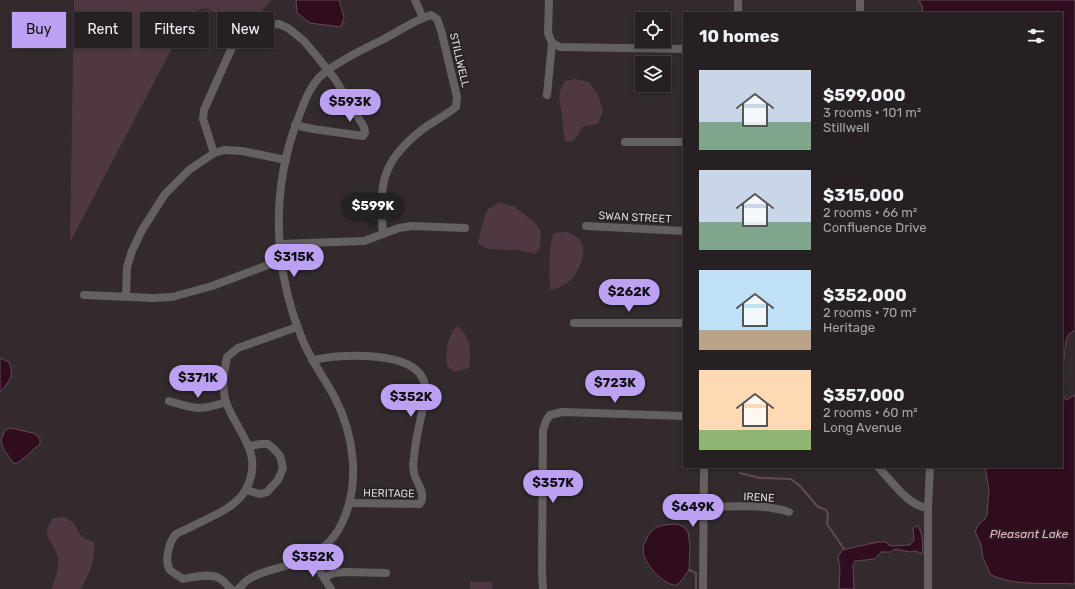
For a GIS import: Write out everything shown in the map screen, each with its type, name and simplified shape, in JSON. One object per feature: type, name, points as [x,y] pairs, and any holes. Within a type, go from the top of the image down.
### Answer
[{"type":"street","points":[[238,589],[247,580],[269,570],[311,557],[320,551],[342,525],[349,503],[352,486],[353,461],[346,427],[333,394],[312,360],[297,327],[282,273],[279,197],[290,139],[304,102],[318,78],[344,59],[423,18],[415,0]]},
{"type":"street","points":[[547,95],[552,44],[548,33],[549,0]]},
{"type":"street","points":[[738,0],[738,12]]},
{"type":"street","points":[[860,0],[860,12]]},
{"type":"street","name":"STILLWELL","points":[[382,234],[382,191],[386,173],[392,160],[423,129],[456,107],[457,97],[442,30],[437,18],[431,16],[423,18]]},
{"type":"street","points":[[214,153],[203,119],[204,110],[237,36],[252,27],[279,24],[288,28],[304,41],[344,92],[366,133],[363,136],[296,125]]},
{"type":"street","points":[[552,44],[560,47],[683,49]]},
{"type":"street","points":[[625,142],[683,142]]},
{"type":"street","points":[[126,296],[126,280],[129,262],[138,237],[152,212],[165,194],[184,175],[214,153],[224,150],[286,160]]},
{"type":"street","points":[[280,244],[364,241],[399,228],[412,226],[465,228]]},
{"type":"street","name":"SWAN STREET","points":[[586,226],[683,231]]},
{"type":"street","points":[[84,295],[166,297],[187,294],[281,260]]},
{"type":"street","points":[[574,323],[683,323]]},
{"type":"street","points":[[231,589],[217,577],[201,576],[183,579],[170,569],[168,560],[169,547],[176,535],[218,514],[231,505],[246,490],[249,482],[252,469],[252,456],[249,446],[226,402],[223,384],[227,357],[238,348],[297,327]]},
{"type":"street","name":"HERITAGE","points":[[312,360],[350,355],[370,356],[394,360],[422,374],[426,386],[425,400],[414,458],[414,473],[423,496],[422,501],[420,504],[349,503]]},
{"type":"street","points":[[169,401],[190,408],[200,409],[226,402]]},
{"type":"street","points":[[543,589],[543,430],[550,415],[562,412],[683,416]]},
{"type":"street","points":[[246,490],[260,494],[267,492],[278,480],[282,468],[280,456],[268,444],[249,446]]},
{"type":"street","points":[[703,589],[704,468]]},
{"type":"street","points":[[879,468],[901,492],[923,508],[928,508]]},
{"type":"street","points":[[928,589],[928,508],[930,468]]},
{"type":"street","name":"IRENE","points":[[704,507],[765,507],[789,512]]},
{"type":"street","points":[[311,557],[331,589]]},
{"type":"street","points":[[324,578],[333,573],[386,573]]},
{"type":"shaded area","points":[[74,0],[271,0],[261,12],[217,12],[217,14],[206,8],[191,12],[140,12],[140,48],[172,48],[70,242]]},
{"type":"shaded area","points":[[575,79],[589,82],[598,95],[603,111],[598,124],[582,127],[577,137],[571,142],[565,141],[560,90],[565,81]]},
{"type":"shaded area","points":[[499,202],[515,207],[534,222],[541,231],[540,248],[536,254],[517,250],[488,249],[478,244],[487,210]]},
{"type":"shaded area","points":[[568,232],[579,239],[582,244],[583,256],[579,268],[571,279],[567,283],[550,290],[549,261],[550,247],[554,233]]},
{"type":"shaded area","points":[[457,326],[462,330],[467,339],[470,356],[469,368],[455,372],[447,366],[446,356],[449,340]]},
{"type":"shaded area","points":[[64,517],[74,523],[84,538],[94,542],[94,554],[91,567],[80,589],[51,589],[58,566],[58,558],[47,535],[47,531],[53,518]]},
{"type":"shaded area","points":[[470,582],[492,582],[493,589],[470,589]]},
{"type":"water","points":[[296,0],[339,0],[344,17],[341,27],[310,23],[297,13]]},
{"type":"water","points":[[919,0],[1075,0],[1075,330],[1069,334],[1066,340],[1063,367],[1063,12],[923,12]]},
{"type":"water","points":[[0,358],[9,362],[11,373],[7,384],[0,391]]},
{"type":"water","name":"Pleasant Lake","points":[[1063,392],[1066,400],[1075,395],[1075,584],[1022,583],[1001,579],[991,575],[983,558],[981,545],[975,531],[987,515],[989,490],[985,468],[1063,468]]},
{"type":"water","points":[[11,428],[33,433],[40,438],[40,444],[24,458],[14,464],[3,448],[1,440],[5,430]]},
{"type":"water","points":[[677,524],[684,527],[688,532],[690,546],[689,570],[678,585],[673,585],[663,580],[653,571],[644,556],[643,551],[649,534],[654,529],[663,525]]},
{"type":"water","points":[[916,526],[920,529],[922,536],[922,554],[916,551],[910,552],[895,549],[890,552],[881,552],[875,559],[855,561],[853,565],[854,589],[839,589],[840,568],[838,557],[842,550],[878,542],[886,542],[890,546],[910,545],[914,540],[913,529]]},
{"type":"waterway","points":[[740,473],[760,478],[791,479],[800,486],[818,507],[826,510],[828,514],[827,524],[844,549]]},
{"type":"waterway","points":[[689,570],[696,573],[696,589]]}]
